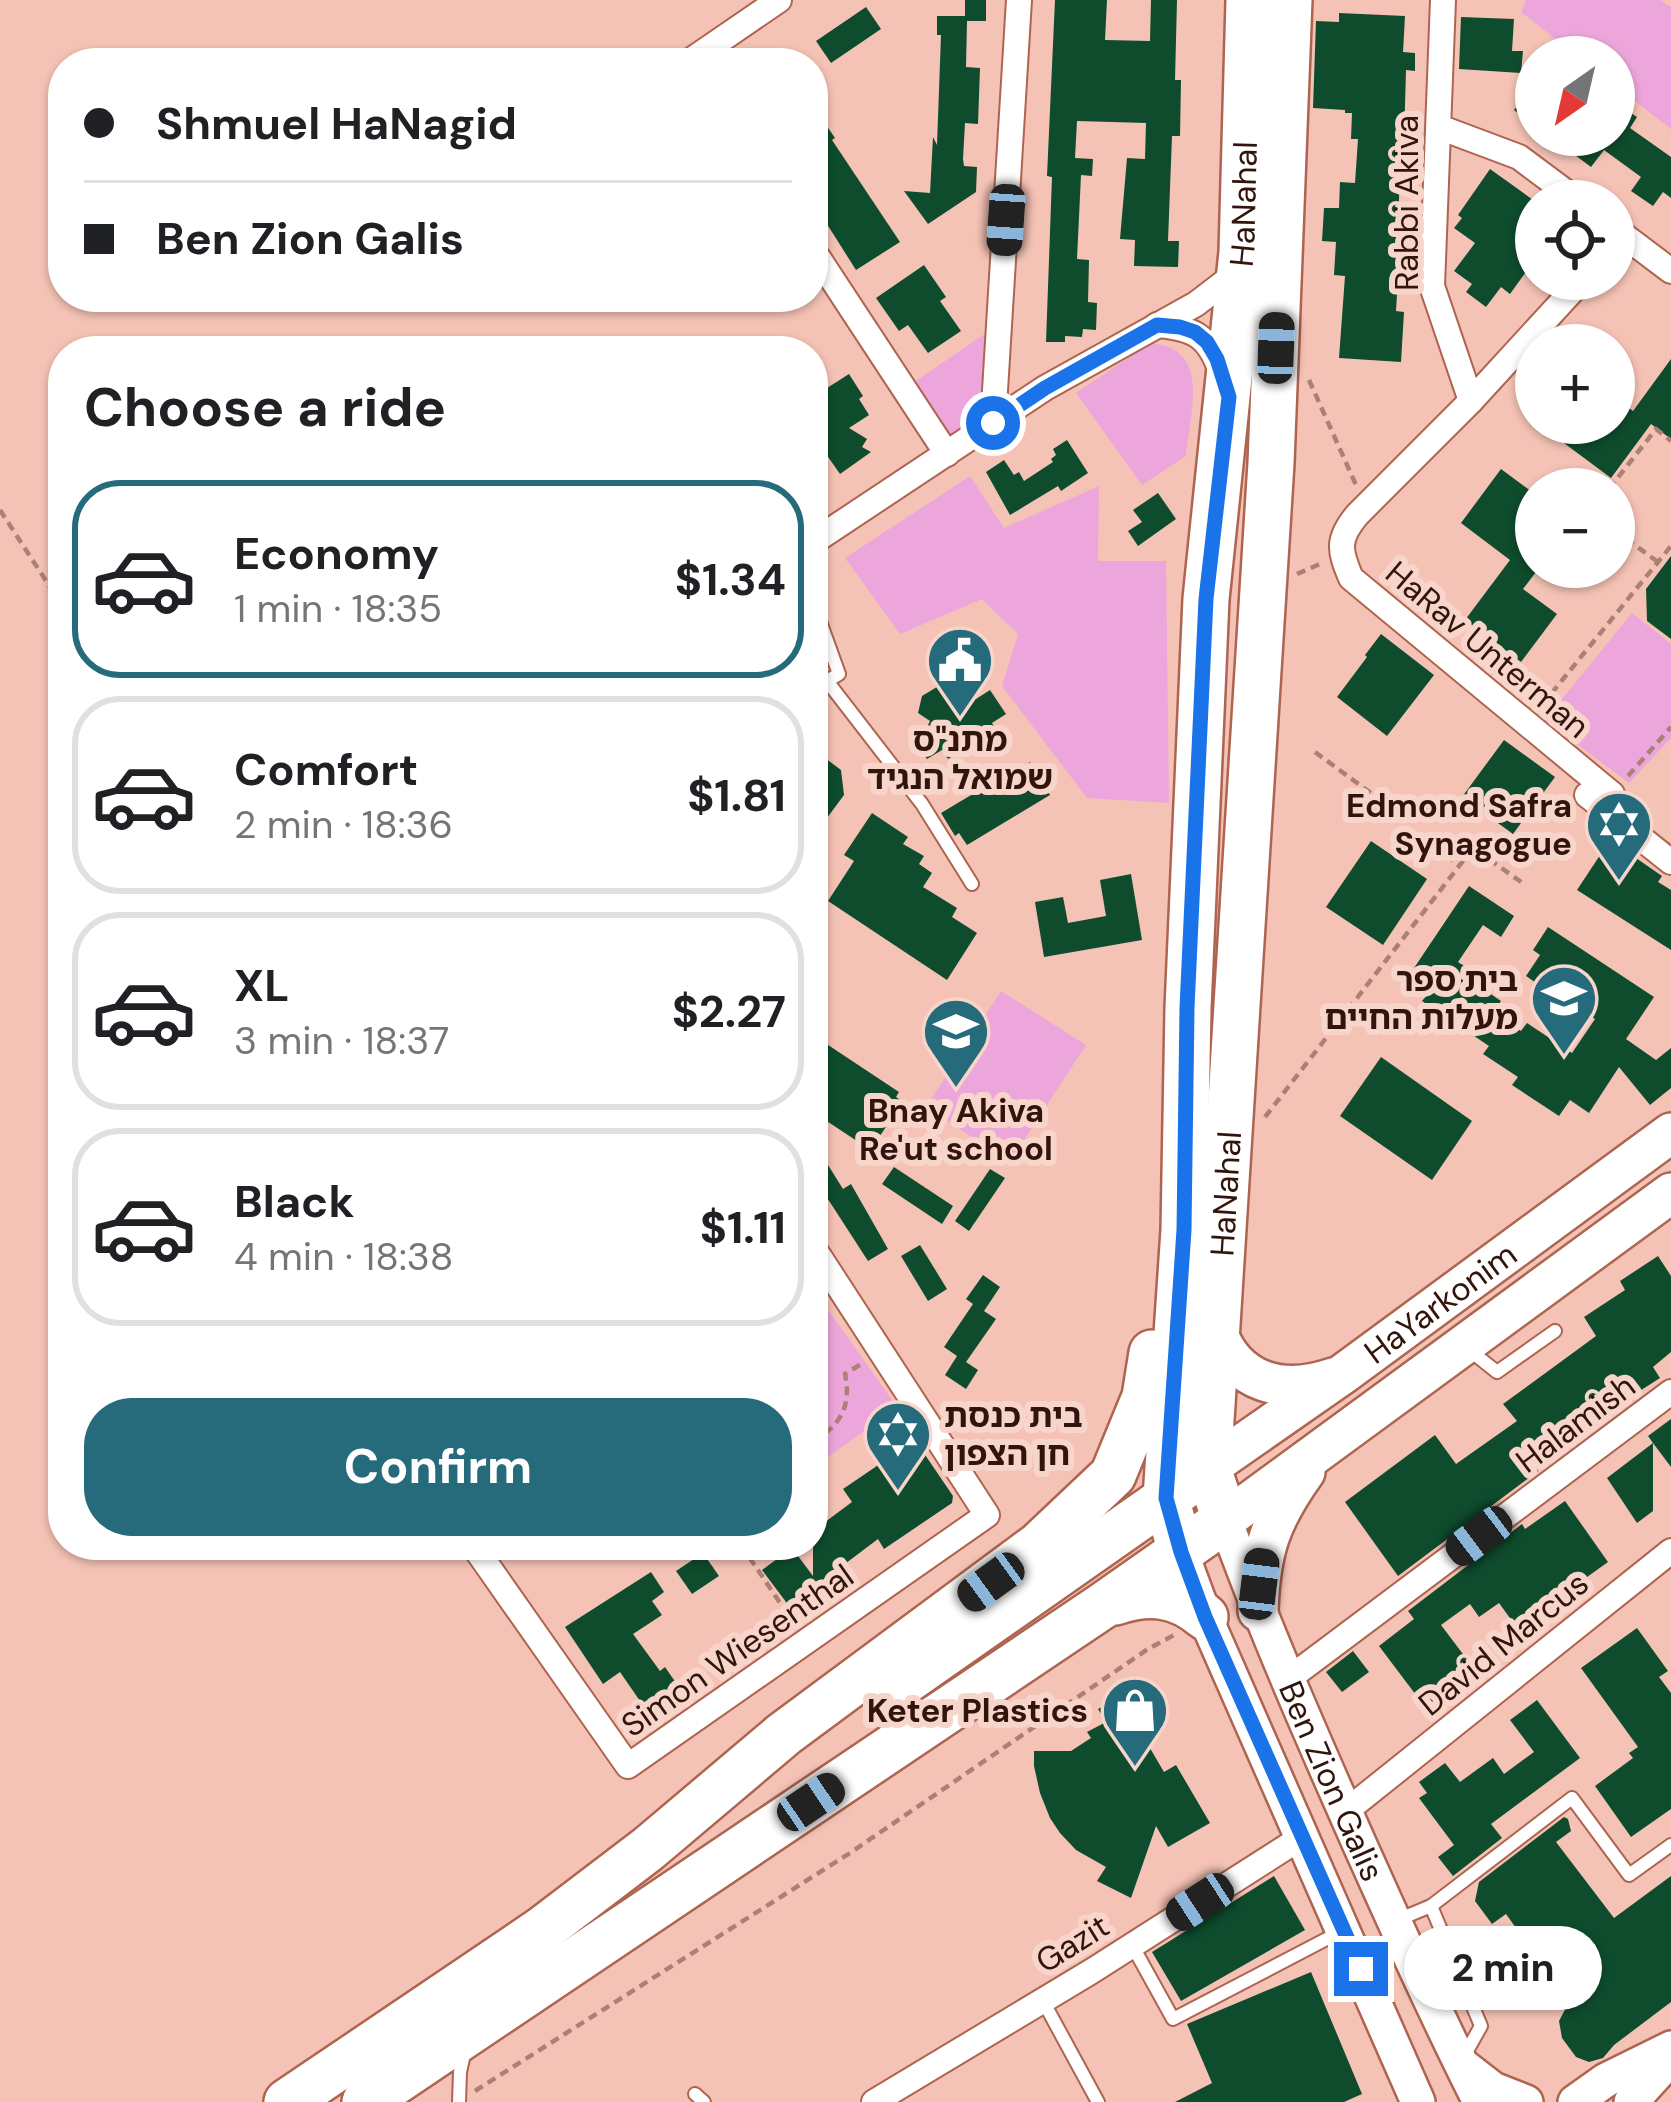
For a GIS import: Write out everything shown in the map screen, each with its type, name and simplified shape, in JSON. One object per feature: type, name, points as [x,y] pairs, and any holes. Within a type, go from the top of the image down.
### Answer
[{"type":"highway","name":"HaNahal","points":[[1181,1552],[1166,1498],[1184,1230],[1187,1008],[1206,599],[1242,252],[1250,0]]},
{"type":"highway","name":"HaNahal","points":[[1225,1520],[1208,1468],[1271,463],[1289,0]]},
{"type":"highway","points":[[287,2102],[543,1929],[648,1849],[784,1734],[1039,1545],[1113,1475],[1145,1397],[1158,1312],[1187,1008]]},
{"type":"highway","points":[[648,1849],[752,1786],[1208,1468]]},
{"type":"highway","points":[[365,2102],[1225,1520]]},
{"type":"highway","points":[[1101,1607],[1154,1594],[1184,1602],[1205,1617]]},
{"type":"main road","name":"HaYarkonim","points":[[1208,1468],[1671,1132]]},
{"type":"main road","name":"HaYarkonim","points":[[1225,1520],[1669,1198]]},
{"type":"main road","points":[[1217,1332],[1230,1358],[1262,1381],[1304,1385],[1343,1374]]},
{"type":"main road","points":[[1258,1611],[1268,1535],[1317,1454]]},
{"type":"street","points":[[710,48],[779,0]]},
{"type":"street","points":[[993,423],[1019,0]]},
{"type":"street","name":"Rabbi Akiva","points":[[1443,0],[1432,286],[1471,401]]},
{"type":"street","points":[[1439,127],[1519,157],[1550,180]]},
{"type":"street","points":[[1635,248],[1671,271]]},
{"type":"street","points":[[828,532],[1045,388],[1196,304],[1226,281],[1242,252]]},
{"type":"street","points":[[828,273],[946,454]]},
{"type":"street","name":"HaRav Unterman","points":[[1563,300],[1471,401],[1365,506],[1344,531],[1340,555],[1351,578],[1527,724],[1671,862]]},
{"type":"street","points":[[1157,325],[1195,332],[1207,342],[1229,397]]},
{"type":"street","points":[[997,352],[1003,370],[1013,380],[1026,387],[1045,388]]},
{"type":"street","points":[[828,1270],[881,1352]]},
{"type":"street","name":"Simon Wiesenthal","points":[[484,1560],[628,1766],[987,1515],[881,1352]]},
{"type":"street","name":"Halamish","points":[[1287,1680],[1671,1392]]},
{"type":"street","name":"Ben Zion Galis","points":[[1225,1520],[1287,1680],[1480,2102]]},
{"type":"street","name":"Ben Zion Galis","points":[[1181,1552],[1414,2096]]},
{"type":"street","name":"David Marcus","points":[[1339,1798],[1377,1786],[1671,1552]]},
{"type":"street","name":"Gazit","points":[[874,2102],[1302,1837]]},
{"type":"street","points":[[1572,2099],[1671,2048]]},
{"type":"street","points":[[1631,2102],[1671,2058]]},
{"type":"street","points":[[1460,2063],[1493,2089],[1526,2102]]},
{"type":"lane","points":[[828,645],[838,674],[828,680]]},
{"type":"lane","points":[[828,684],[922,805],[972,884]]},
{"type":"lane","points":[[1463,1345],[1497,1372],[1555,1331]]},
{"type":"lane","points":[[1394,1921],[1430,1906],[1572,1798],[1629,1875],[1671,1845]]},
{"type":"lane","points":[[1430,1906],[1481,2026],[1460,2063]]},
{"type":"lane","points":[[1132,1945],[1173,2019],[1344,1930]]},
{"type":"lane","points":[[1042,2000],[1098,2102]]},
{"type":"lane","points":[[459,2102],[460,2072],[470,2033]]},
{"type":"lane","points":[[694,2102],[695,2094],[704,2102]]},
{"type":"path","points":[[1306,375],[1365,506]]},
{"type":"path","points":[[1625,468],[1656,429],[1671,441]]},
{"type":"path","points":[[0,510],[48,584]]},
{"type":"path","points":[[1635,545],[1658,562]]},
{"type":"path","points":[[1527,724],[1671,546]]},
{"type":"path","points":[[1286,579],[1340,555]]},
{"type":"path","points":[[1600,795],[1671,728]]},
{"type":"path","points":[[1315,752],[1406,819]]},
{"type":"path","points":[[1225,1168],[1473,848],[1524,884]]},
{"type":"path","points":[[1446,855],[1460,866]]},
{"type":"path","points":[[828,1432],[836,1427],[849,1393],[845,1374],[881,1352]]},
{"type":"path","points":[[751,1560],[806,1642]]},
{"type":"path","points":[[459,2102],[850,1853],[1148,1649],[1205,1617]]},
{"type":"shaded area","points":[[1526,0],[1660,0],[1671,7],[1671,129],[1635,101],[1635,36],[1551,36],[1521,12]]},
{"type":"shaded area","points":[[986,333],[983,416],[949,440],[913,383]]},
{"type":"shaded area","points":[[1151,343],[1183,357],[1190,370],[1193,403],[1186,456],[1142,485],[1076,393]]},
{"type":"shaded area","points":[[970,476],[1004,528],[1099,486],[1098,561],[1166,561],[1169,803],[1087,798],[1002,686],[1018,634],[982,599],[900,634],[845,558]]},
{"type":"shaded area","points":[[1632,613],[1671,644],[1671,738],[1629,783],[1545,720]]},
{"type":"shaded area","points":[[1001,991],[1086,1045],[1010,1162],[926,1107]]},
{"type":"shaded area","points":[[828,1310],[897,1407],[828,1457]]},
{"type":"building","points":[[965,0],[986,0],[986,21],[967,21],[966,67],[980,68],[978,124],[965,123],[963,159],[964,166],[977,167],[976,192],[928,224],[904,191],[930,193],[933,137],[937,145],[941,35],[937,35],[937,16],[965,16]]},
{"type":"building","points":[[1055,0],[1107,0],[1105,40],[1150,41],[1151,0],[1177,0],[1175,80],[1181,80],[1180,136],[1172,136],[1168,241],[1179,241],[1178,267],[1134,266],[1135,240],[1120,239],[1127,158],[1145,159],[1146,123],[1077,121],[1075,158],[1093,159],[1092,176],[1081,175],[1077,259],[1089,260],[1088,302],[1097,303],[1096,330],[1083,329],[1082,337],[1065,336],[1065,342],[1046,342]]},
{"type":"building","points":[[866,7],[881,29],[831,63],[828,48],[821,48],[816,41]]},
{"type":"building","points":[[1339,13],[1405,16],[1403,52],[1415,53],[1415,71],[1406,70],[1401,141],[1396,311],[1404,312],[1401,362],[1339,358],[1345,276],[1334,275],[1336,242],[1322,241],[1324,208],[1339,208],[1340,182],[1355,183],[1358,139],[1351,139],[1352,113],[1313,108],[1316,21],[1339,22]]},
{"type":"building","points":[[1461,17],[1514,19],[1515,73],[1459,69]]},
{"type":"building","points":[[828,128],[900,242],[856,270],[828,226]]},
{"type":"building","points":[[1635,132],[1671,157],[1671,198],[1663,192],[1653,206],[1635,194],[1641,177],[1612,156],[1635,156]]},
{"type":"building","points":[[1576,156],[1599,156],[1591,167]]},
{"type":"building","points":[[1490,169],[1515,187],[1515,287],[1510,294],[1501,287],[1486,307],[1466,292],[1472,284],[1454,271],[1475,243],[1454,228],[1462,218],[1458,215]]},
{"type":"building","points":[[924,265],[946,297],[940,301],[961,331],[928,353],[908,325],[899,331],[876,298]]},
{"type":"building","points":[[1671,359],[1671,439],[1651,424],[1618,468],[1598,468],[1565,444],[1635,444],[1635,408]]},
{"type":"building","points":[[849,374],[869,415],[849,428],[867,439],[862,447],[871,452],[840,474],[828,457],[828,387]]},
{"type":"building","points":[[1067,440],[1088,473],[1010,515],[986,472],[1004,460],[1024,481],[1053,462],[1053,449]]},
{"type":"building","points":[[1501,469],[1515,479],[1515,588],[1524,588],[1557,614],[1521,662],[1465,620],[1510,560],[1461,523]]},
{"type":"building","points":[[1158,493],[1176,519],[1138,546],[1128,531],[1142,522],[1133,510]]},
{"type":"building","points":[[1671,556],[1671,639],[1647,621],[1646,589]]},
{"type":"building","points":[[1381,634],[1434,675],[1387,736],[1337,697]]},
{"type":"building","name":"מתנ\"ס שמואל הנגיד","points":[[950,679],[965,683],[976,699],[990,690],[1006,714],[992,723],[995,728],[948,759],[942,750],[927,759],[915,741],[930,731],[930,721],[918,713],[922,696]]},
{"type":"building","points":[[1504,740],[1555,777],[1513,834],[1462,797]]},
{"type":"building","points":[[828,760],[841,770],[844,795],[828,817]]},
{"type":"building","points":[[1030,762],[1050,795],[967,845],[959,833],[955,836],[941,813]]},
{"type":"building","points":[[872,813],[908,837],[903,844],[924,856],[919,864],[932,873],[923,887],[957,908],[952,917],[977,933],[947,980],[828,901],[854,861],[844,855]]},
{"type":"building","name":"Edmond Safra Synagogue","points":[[1610,840],[1662,876],[1658,882],[1671,890],[1671,950],[1577,890]]},
{"type":"building","points":[[1371,841],[1427,879],[1383,945],[1326,907]]},
{"type":"building","points":[[1131,874],[1142,940],[1044,957],[1035,902],[1063,897],[1068,923],[1106,916],[1100,880]]},
{"type":"building","points":[[1469,886],[1514,916],[1501,937],[1483,925],[1458,962],[1472,971],[1467,978],[1501,1001],[1493,1013],[1521,1031],[1527,1023],[1572,1053],[1595,1019],[1585,1012],[1593,1000],[1552,973],[1542,987],[1526,976],[1540,955],[1533,950],[1548,927],[1654,997],[1626,1039],[1656,1060],[1671,1048],[1671,1088],[1650,1105],[1619,1067],[1589,1113],[1570,1100],[1559,1116],[1512,1085],[1518,1077],[1483,1054],[1489,1046],[1422,1001],[1428,994],[1406,980]]},
{"type":"building","points":[[828,1045],[899,1092],[896,1097],[903,1102],[873,1146],[866,1141],[863,1145],[828,1122]]},
{"type":"building","points":[[1381,1057],[1472,1121],[1432,1180],[1340,1116]]},
{"type":"building","points":[[828,1165],[843,1189],[851,1184],[888,1249],[868,1261],[828,1199]]},
{"type":"building","points":[[894,1167],[953,1206],[942,1224],[882,1184]]},
{"type":"building","points":[[990,1169],[1005,1178],[969,1231],[955,1221]]},
{"type":"building","points":[[920,1245],[947,1289],[928,1301],[901,1256]]},
{"type":"building","points":[[1658,1256],[1671,1276],[1671,1352],[1653,1367],[1660,1378],[1635,1394],[1632,1390],[1532,1463],[1538,1471],[1398,1576],[1345,1502],[1435,1435],[1456,1464],[1517,1421],[1503,1404],[1596,1336],[1584,1317],[1625,1290],[1620,1281]]},
{"type":"building","points":[[983,1275],[1000,1287],[984,1311],[996,1319],[966,1362],[978,1370],[966,1389],[945,1375],[957,1356],[944,1347],[973,1304],[966,1299]]},
{"type":"building","points":[[1671,1419],[1671,1467],[1648,1436]]},
{"type":"building","name":"בית כנסת חן הצפון","points":[[915,1440],[953,1496],[952,1503],[884,1549],[878,1539],[789,1606],[762,1570],[776,1560],[801,1560],[813,1576],[813,1560],[828,1560],[828,1520],[852,1502],[843,1489]]},
{"type":"building","points":[[1653,1443],[1653,1511],[1637,1523],[1607,1478]]},
{"type":"building","points":[[1565,1501],[1608,1562],[1562,1595],[1568,1603],[1523,1636],[1499,1603],[1479,1617],[1470,1604],[1441,1625],[1475,1670],[1425,1707],[1379,1646],[1414,1619],[1408,1611],[1522,1524],[1525,1529]]},
{"type":"building","points":[[692,1560],[708,1560],[719,1576],[692,1594],[676,1571]]},
{"type":"building","points":[[651,1572],[664,1592],[652,1601],[662,1615],[633,1634],[685,1696],[651,1717],[620,1672],[603,1684],[565,1627]]},
{"type":"building","points":[[1637,1628],[1668,1671],[1659,1677],[1671,1693],[1671,1809],[1631,1837],[1595,1786],[1633,1758],[1629,1753],[1638,1747],[1581,1668]]},
{"type":"building","points":[[1353,1651],[1369,1672],[1342,1692],[1326,1672]]},
{"type":"building","points":[[1120,1697],[1164,1772],[1176,1765],[1210,1823],[1168,1847],[1156,1826],[1131,1898],[1097,1881],[1106,1867],[1076,1850],[1060,1833],[1040,1793],[1034,1766],[1034,1751],[1071,1751],[1091,1738],[1087,1732],[1106,1722],[1098,1709]]},
{"type":"building","points":[[1537,1700],[1580,1758],[1491,1824],[1502,1838],[1453,1876],[1438,1857],[1454,1845],[1419,1798],[1427,1793],[1419,1782],[1445,1763],[1460,1782],[1493,1758],[1504,1774],[1534,1752],[1510,1720]]},
{"type":"building","points":[[1564,1817],[1571,1831],[1556,1842],[1614,1918],[1671,1876],[1671,2002],[1603,2058],[1589,2062],[1576,2057],[1562,2038],[1559,2021],[1569,2002],[1506,1914],[1492,1924],[1475,1901],[1479,1882]]},
{"type":"building","points":[[1274,1876],[1305,1930],[1181,2001],[1152,1952]]},
{"type":"building","points":[[1311,1972],[1362,2094],[1344,2102],[1175,2102],[1212,2083],[1187,2024]]},
{"type":"place","name":"מתנ\"ס שמואל הנגיד","points":[[960,719]]},
{"type":"place","name":"Edmond Safra Synagogue","points":[[1619,883]]},
{"type":"place","name":"בית ספר מעלות החיים","points":[[1564,1057]]},
{"type":"place","name":"Bnay Akiva Re'ut school","points":[[956,1090]]},
{"type":"place","name":"בית כנסת חן הצפון","points":[[898,1493]]},
{"type":"place","name":"Keter Plastics","points":[[1135,1769]]},
{"type":"route","points":[[993,423],[1157,325],[1195,332],[1207,342],[1229,397],[1206,599],[1187,1008],[1184,1230],[1166,1498],[1205,1617],[1361,1969]]}]
